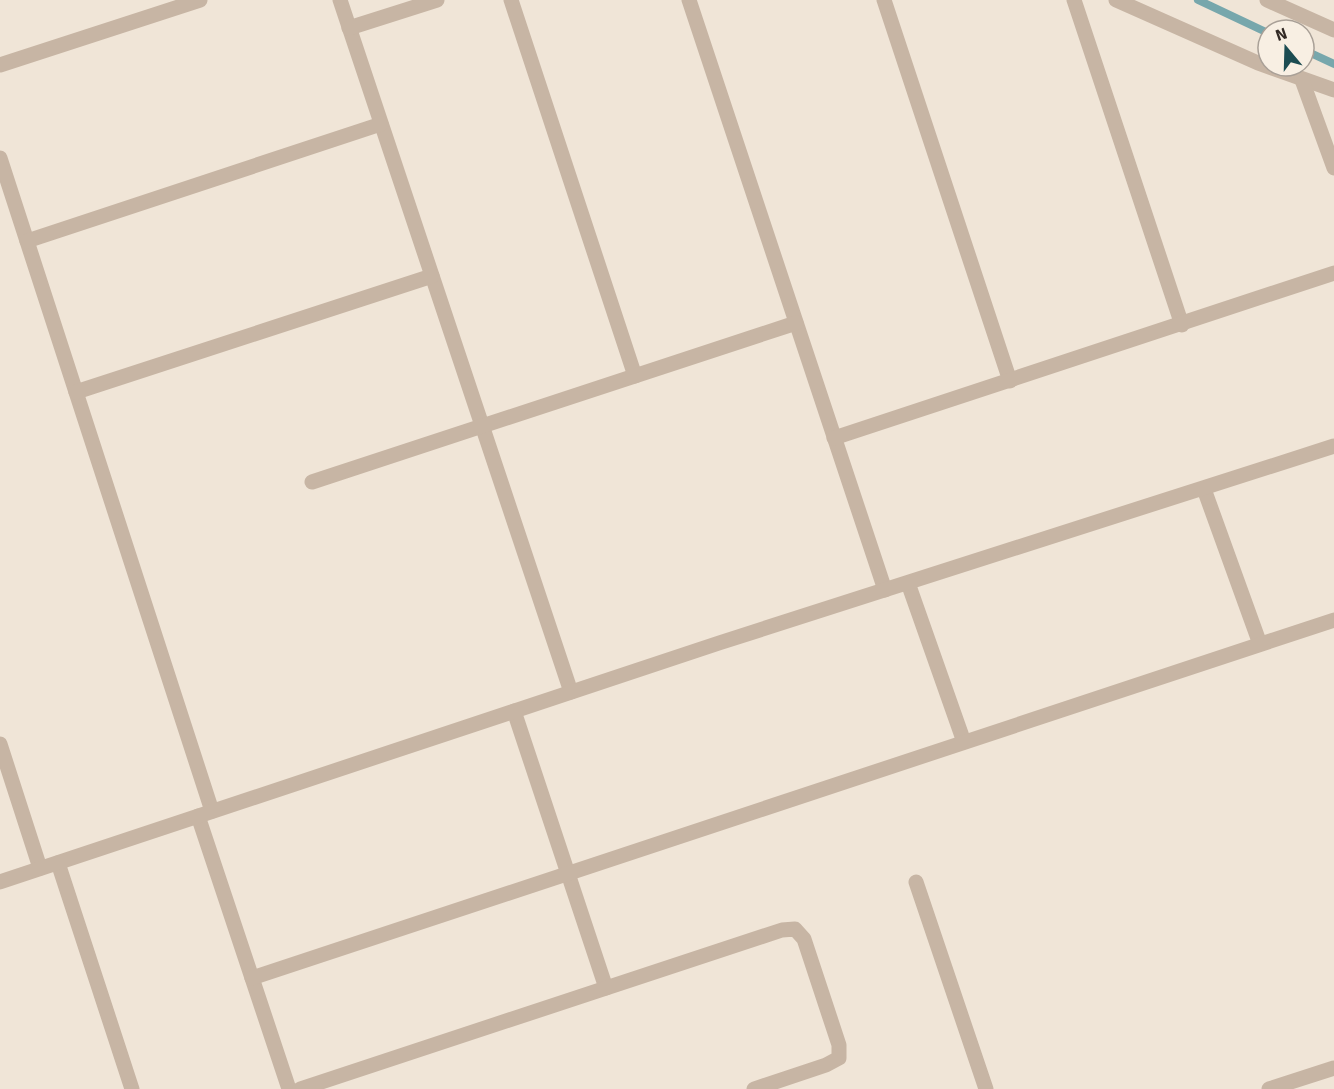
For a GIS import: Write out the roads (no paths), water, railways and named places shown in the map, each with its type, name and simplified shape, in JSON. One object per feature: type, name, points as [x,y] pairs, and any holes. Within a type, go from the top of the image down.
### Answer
[{"type":"street","points":[[0,65],[200,0]]},
{"type":"street","points":[[340,0],[571,692]]},
{"type":"street","points":[[350,28],[437,0]]},
{"type":"street","points":[[511,0],[635,376]]},
{"type":"street","points":[[689,0],[885,590]]},
{"type":"street","points":[[884,0],[1010,381]]},
{"type":"street","points":[[1074,0],[1182,325]]},
{"type":"street","points":[[1116,0],[1302,80],[1334,90]]},
{"type":"street","points":[[1267,0],[1334,30]]},
{"type":"street","points":[[1302,80],[1334,168]]},
{"type":"street","points":[[27,241],[381,124]]},
{"type":"street","points":[[0,158],[76,393],[205,814],[252,978],[289,1089]]},
{"type":"street","points":[[834,438],[1334,273]]},
{"type":"street","points":[[76,393],[432,276]]},
{"type":"street","points":[[312,482],[796,323]]},
{"type":"street","points":[[0,882],[571,692],[1334,446]]},
{"type":"street","points":[[1204,489],[1260,644]]},
{"type":"street","points":[[908,583],[964,742]]},
{"type":"street","points":[[252,978],[1334,620]]},
{"type":"street","points":[[514,711],[606,988]]},
{"type":"street","points":[[0,744],[40,868]]},
{"type":"street","points":[[58,862],[132,1089]]},
{"type":"street","points":[[916,882],[986,1089]]},
{"type":"street","points":[[300,1089],[782,930],[795,929],[804,939],[839,1045],[838,1058],[826,1065],[754,1089]]},
{"type":"street","points":[[1269,1089],[1334,1068]]},
{"type":"waterway","points":[[1198,0],[1256,27]]},
{"type":"waterway","points":[[1316,56],[1334,64]]}]
